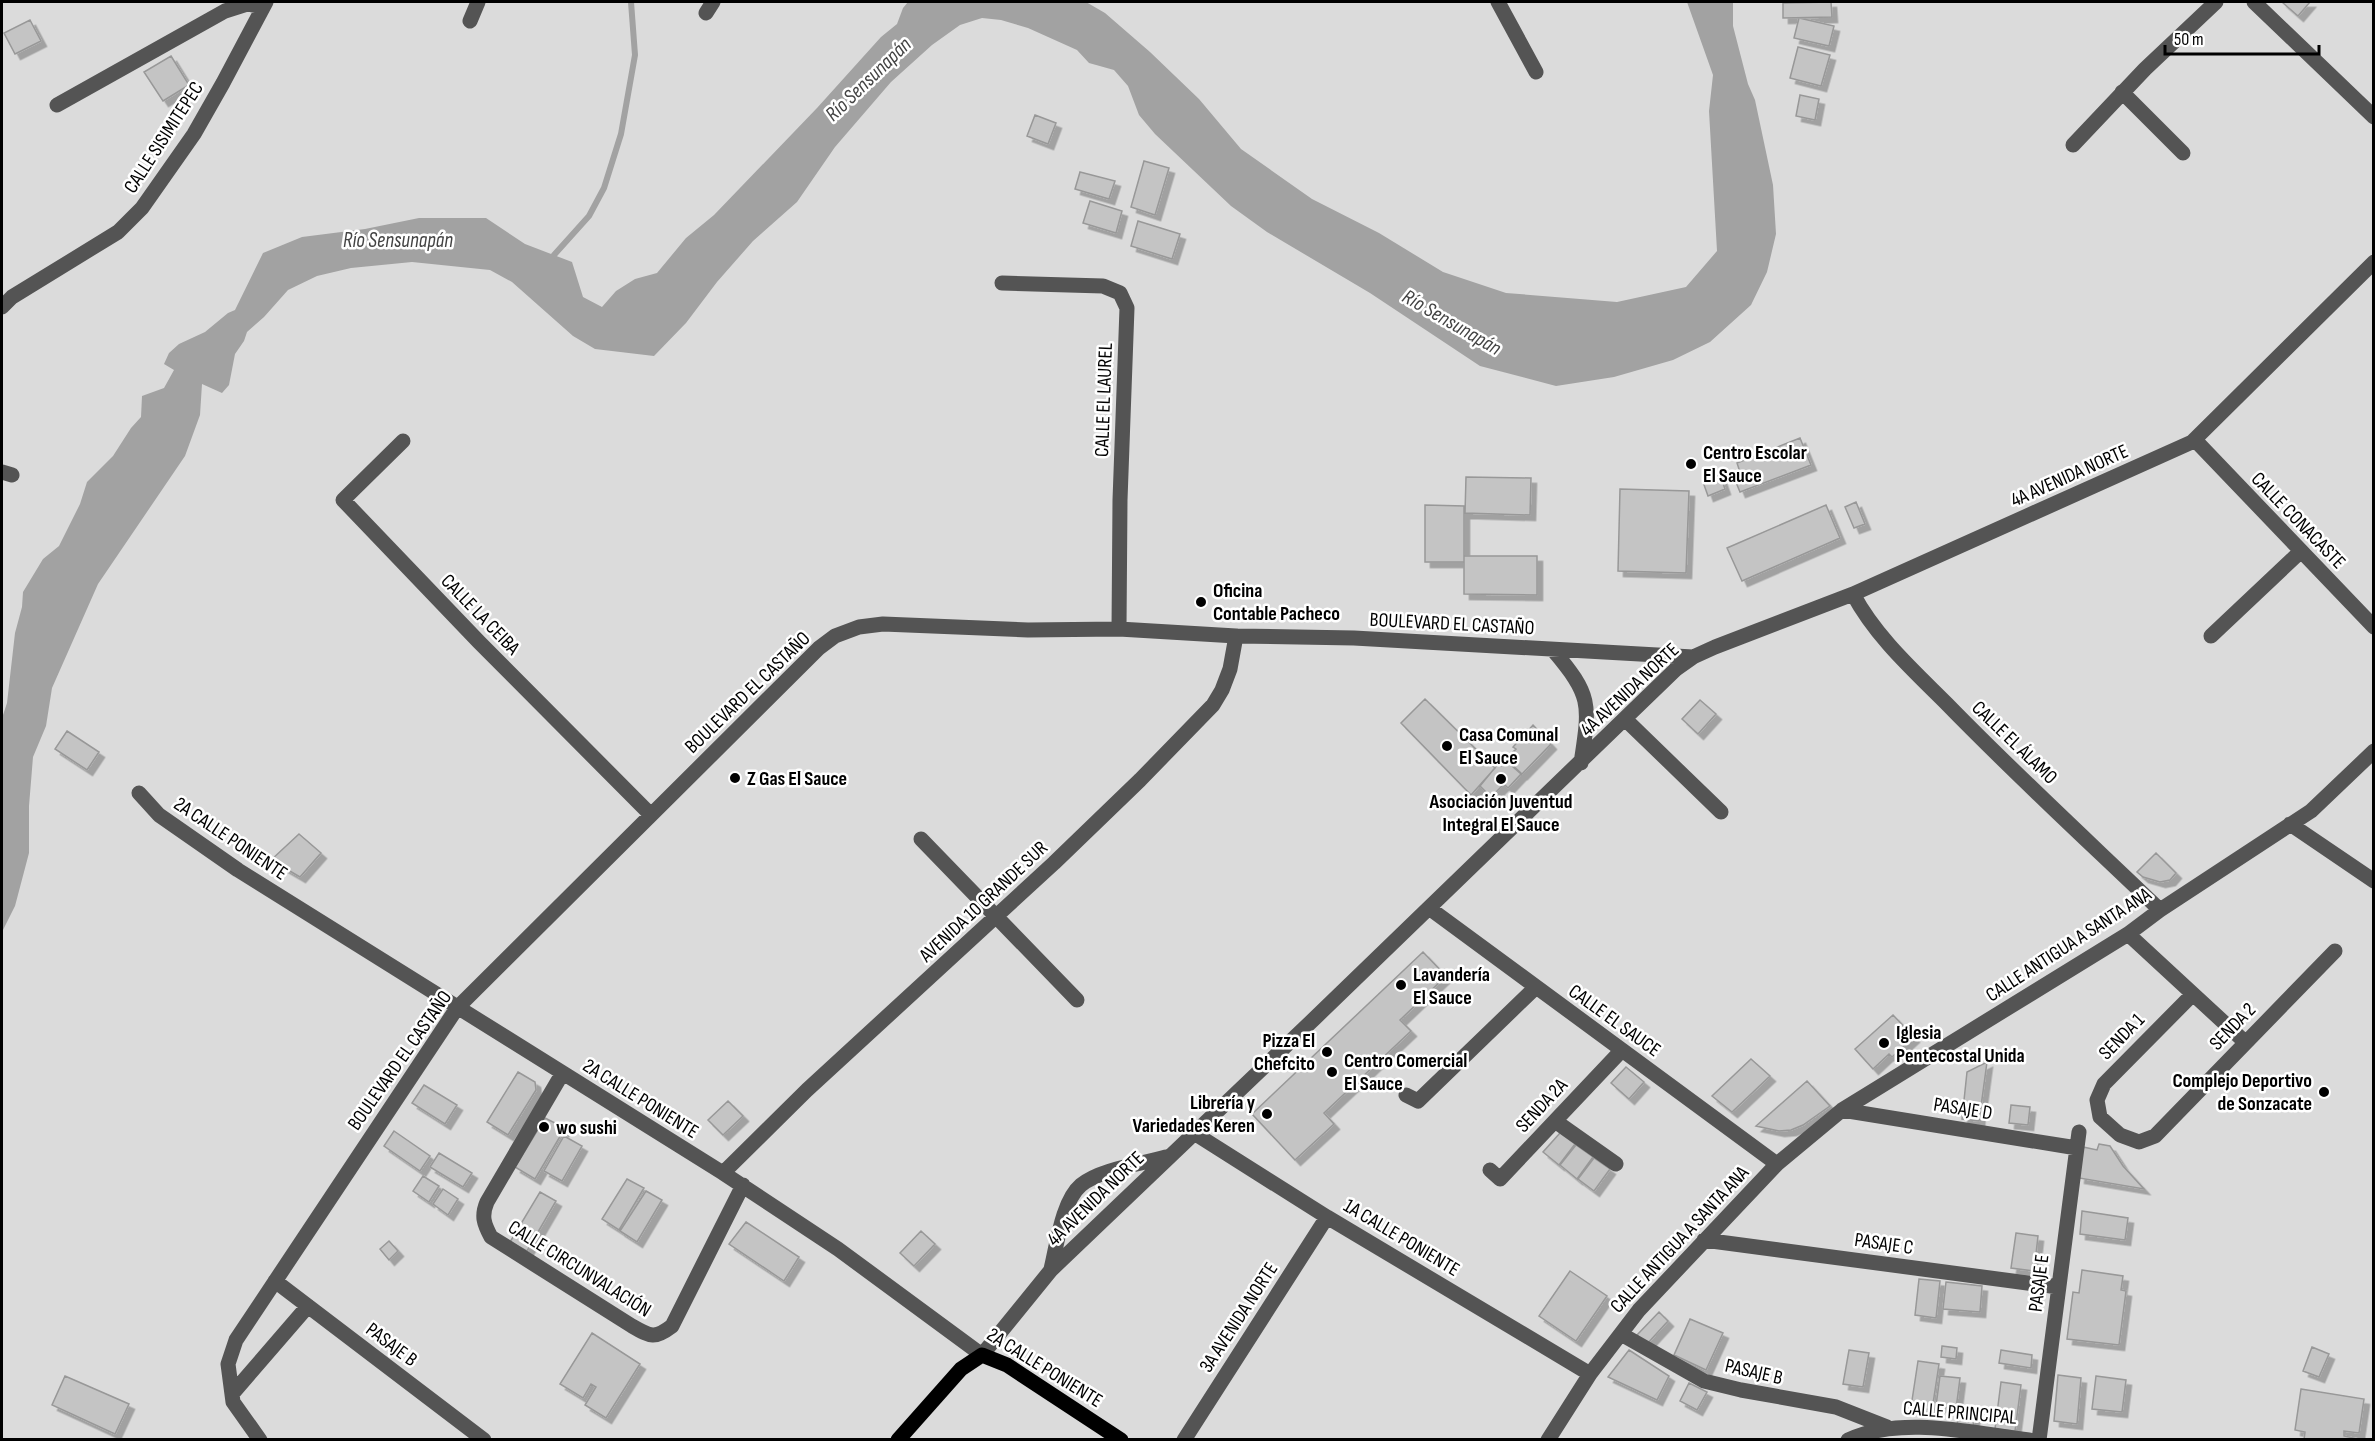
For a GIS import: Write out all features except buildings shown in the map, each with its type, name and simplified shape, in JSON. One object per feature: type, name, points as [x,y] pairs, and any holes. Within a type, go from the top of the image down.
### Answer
[{"type":"main road","name":"4A AVENIDA NORTE","points":[[898,1440],[961,1369],[982,1355]]},
{"type":"main road","name":"2A CALLE PONIENTE","points":[[982,1355],[1007,1365],[1120,1440]]},
{"type":"street","points":[[470,21],[478,2]]},
{"type":"street","points":[[1498,2],[1536,72]]},
{"type":"street","points":[[2073,145],[2122,93],[2216,2]]},
{"type":"street","points":[[2254,2],[2373,117]]},
{"type":"street","points":[[57,105],[225,11],[247,4],[265,4]]},
{"type":"street","name":"CALLE SISIMITEPEC","points":[[2,307],[12,297],[118,232],[142,208],[194,134],[265,4]]},
{"type":"street","points":[[2122,93],[2183,153]]},
{"type":"street","name":"4A AVENIDA NORTE","points":[[982,1355],[1051,1270],[1677,669],[1694,657],[1852,594],[2195,440],[2373,262]]},
{"type":"street","name":"CALLE EL LAUREL","points":[[1002,283],[1103,286],[1120,292],[1127,308],[1120,500],[1119,629]]},
{"type":"street","name":"CALLE CONACASTE","points":[[2195,440],[2373,627]]},
{"type":"street","name":"CALLE LA CEIBA","points":[[404,441],[343,500],[479,642],[651,815]]},
{"type":"street","points":[[2211,636],[2300,552]]},
{"type":"street","name":"CALLE EL ÁLAMO","points":[[1852,594],[1870,624],[1886,642],[1971,729],[2160,910]]},
{"type":"street","name":"BOULEVARD EL CASTAÑO","points":[[232,1398],[228,1364],[236,1340],[457,1008],[819,648],[835,636],[859,627],[883,624],[1028,630],[1119,629],[1236,636],[1354,638],[1694,657]]},
{"type":"street","name":"AVENIDA 10 GRANDE SUR","points":[[723,1173],[807,1090],[996,917],[1140,780],[1213,705],[1230,669],[1236,636]]},
{"type":"street","points":[[1553,650],[1579,684],[1586,700],[1587,724],[1581,763]]},
{"type":"street","points":[[1626,720],[1721,812]]},
{"type":"street","name":"CALLE ANTIGUA A SANTA ANA","points":[[1548,1440],[1590,1374],[1639,1310],[1777,1164],[1842,1110],[2128,934],[2160,910],[2311,811],[2373,751]]},
{"type":"street","name":"2A CALLE PONIENTE","points":[[139,793],[159,815],[238,870],[743,1185],[838,1249],[982,1355]]},
{"type":"street","points":[[2290,824],[2373,881]]},
{"type":"street","points":[[921,838],[1077,1000]]},
{"type":"street","name":"CALLE EL SAUCE","points":[[1430,908],[1777,1164]]},
{"type":"street","points":[[2128,934],[2245,1042]]},
{"type":"street","name":"SENDA 2","points":[[2100,1117],[2120,1134],[2139,1142],[2155,1136],[2335,951]]},
{"type":"street","points":[[1406,1095],[1418,1101],[1536,987]]},
{"type":"street","name":"SENDA 1","points":[[2100,1117],[2097,1100],[2104,1084],[2193,994]]},
{"type":"street","name":"SENDA 2A","points":[[1490,1170],[1500,1179],[1622,1050]]},
{"type":"street","name":"CALLE CIRCUNVALACIÓN","points":[[562,1074],[486,1202],[483,1222],[491,1237],[632,1326],[647,1335],[659,1335],[672,1326],[743,1185]]},
{"type":"street","name":"PASAJE D","points":[[1842,1110],[2077,1148]]},
{"type":"street","points":[[1555,1121],[1616,1164]]},
{"type":"street","name":"PASAJE E","points":[[2038,1440],[2079,1132]]},
{"type":"street","name":"1A CALLE PONIENTE","points":[[1194,1133],[1327,1217],[1590,1374]]},
{"type":"street","points":[[1051,1270],[1069,1202],[1080,1186],[1096,1176],[1169,1157]]},
{"type":"street","name":"3A AVENIDA NORTE","points":[[1184,1440],[1327,1217]]},
{"type":"street","name":"PASAJE C","points":[[1704,1240],[2058,1287]]},
{"type":"street","name":"PASAJE B","points":[[275,1281],[484,1440]]},
{"type":"street","points":[[260,1440],[232,1398],[308,1306]]},
{"type":"street","name":"PASAJE B","points":[[1621,1334],[1704,1381],[1836,1407],[1887,1427]]},
{"type":"street","name":"CALLE PRINCIPAL","points":[[1887,1427],[1913,1426],[2029,1440]]},
{"type":"street","points":[[1848,1440],[1887,1427]]},
{"type":"shaded area","points":[[2,2],[2373,2],[2373,1439],[2,1439]]},
{"type":"water","name":"Río Sensunapán","points":[[908,2],[1086,2],[1105,13],[1150,52],[1199,99],[1241,149],[1312,199],[1379,233],[1443,272],[1506,293],[1617,302],[1686,287],[1717,251],[1709,111],[1713,75],[1687,2],[1733,2],[1733,26],[1748,84],[1755,100],[1773,185],[1776,234],[1767,272],[1751,305],[1710,342],[1673,360],[1614,377],[1556,386],[1480,366],[1370,293],[1267,232],[1231,206],[1155,134],[1139,115],[1128,86],[1114,70],[1089,63],[1077,50],[1028,28],[1001,20],[982,18],[960,25],[932,45],[891,82],[835,147],[797,202],[753,241],[717,282],[686,323],[654,356],[595,349],[573,336],[512,282],[490,270],[412,262],[351,268],[317,276],[288,290],[247,332],[235,354],[229,385],[222,393],[202,384],[200,415],[185,456],[98,584],[52,688],[46,726],[33,757],[29,806],[29,853],[15,906],[2,932],[2,718],[7,703],[15,633],[22,607],[23,592],[43,559],[59,546],[80,504],[87,482],[113,456],[141,417],[142,396],[164,388],[174,370],[164,364],[169,353],[179,344],[205,332],[235,310],[263,253],[302,237],[365,229],[419,218],[486,218],[525,244],[572,262],[583,297],[602,307],[616,291],[635,279],[657,273],[686,238],[714,215],[817,108],[881,37],[897,24]]},
{"type":"waterway","points":[[554,255],[589,216],[604,188],[621,134],[635,55],[631,2]]},
{"type":"place","name":"Centro Escolar El Sauce","points":[[1691,464]]},
{"type":"place","name":"Oficina Contable Pacheco","points":[[1201,602]]},
{"type":"place","name":"Casa Comunal El Sauce","points":[[1447,746]]},
{"type":"place","name":"Z Gas El Sauce","points":[[735,778]]},
{"type":"place","name":"Asociación Juventud Integral El Sauce","points":[[1501,779]]},
{"type":"place","name":"Lavandería El Sauce","points":[[1401,985]]},
{"type":"place","name":"Iglesia Pentecostal Unida","points":[[1884,1043]]},
{"type":"place","name":"Pizza El Chefcito","points":[[1327,1052]]},
{"type":"place","name":"Centro Comercial El Sauce","points":[[1332,1072]]},
{"type":"place","name":"Complejo Deportivo de Sonzacate","points":[[2324,1092]]},
{"type":"place","name":"Librería y Variedades Keren","points":[[1267,1114]]},
{"type":"place","name":"wo sushi","points":[[544,1127]]}]
